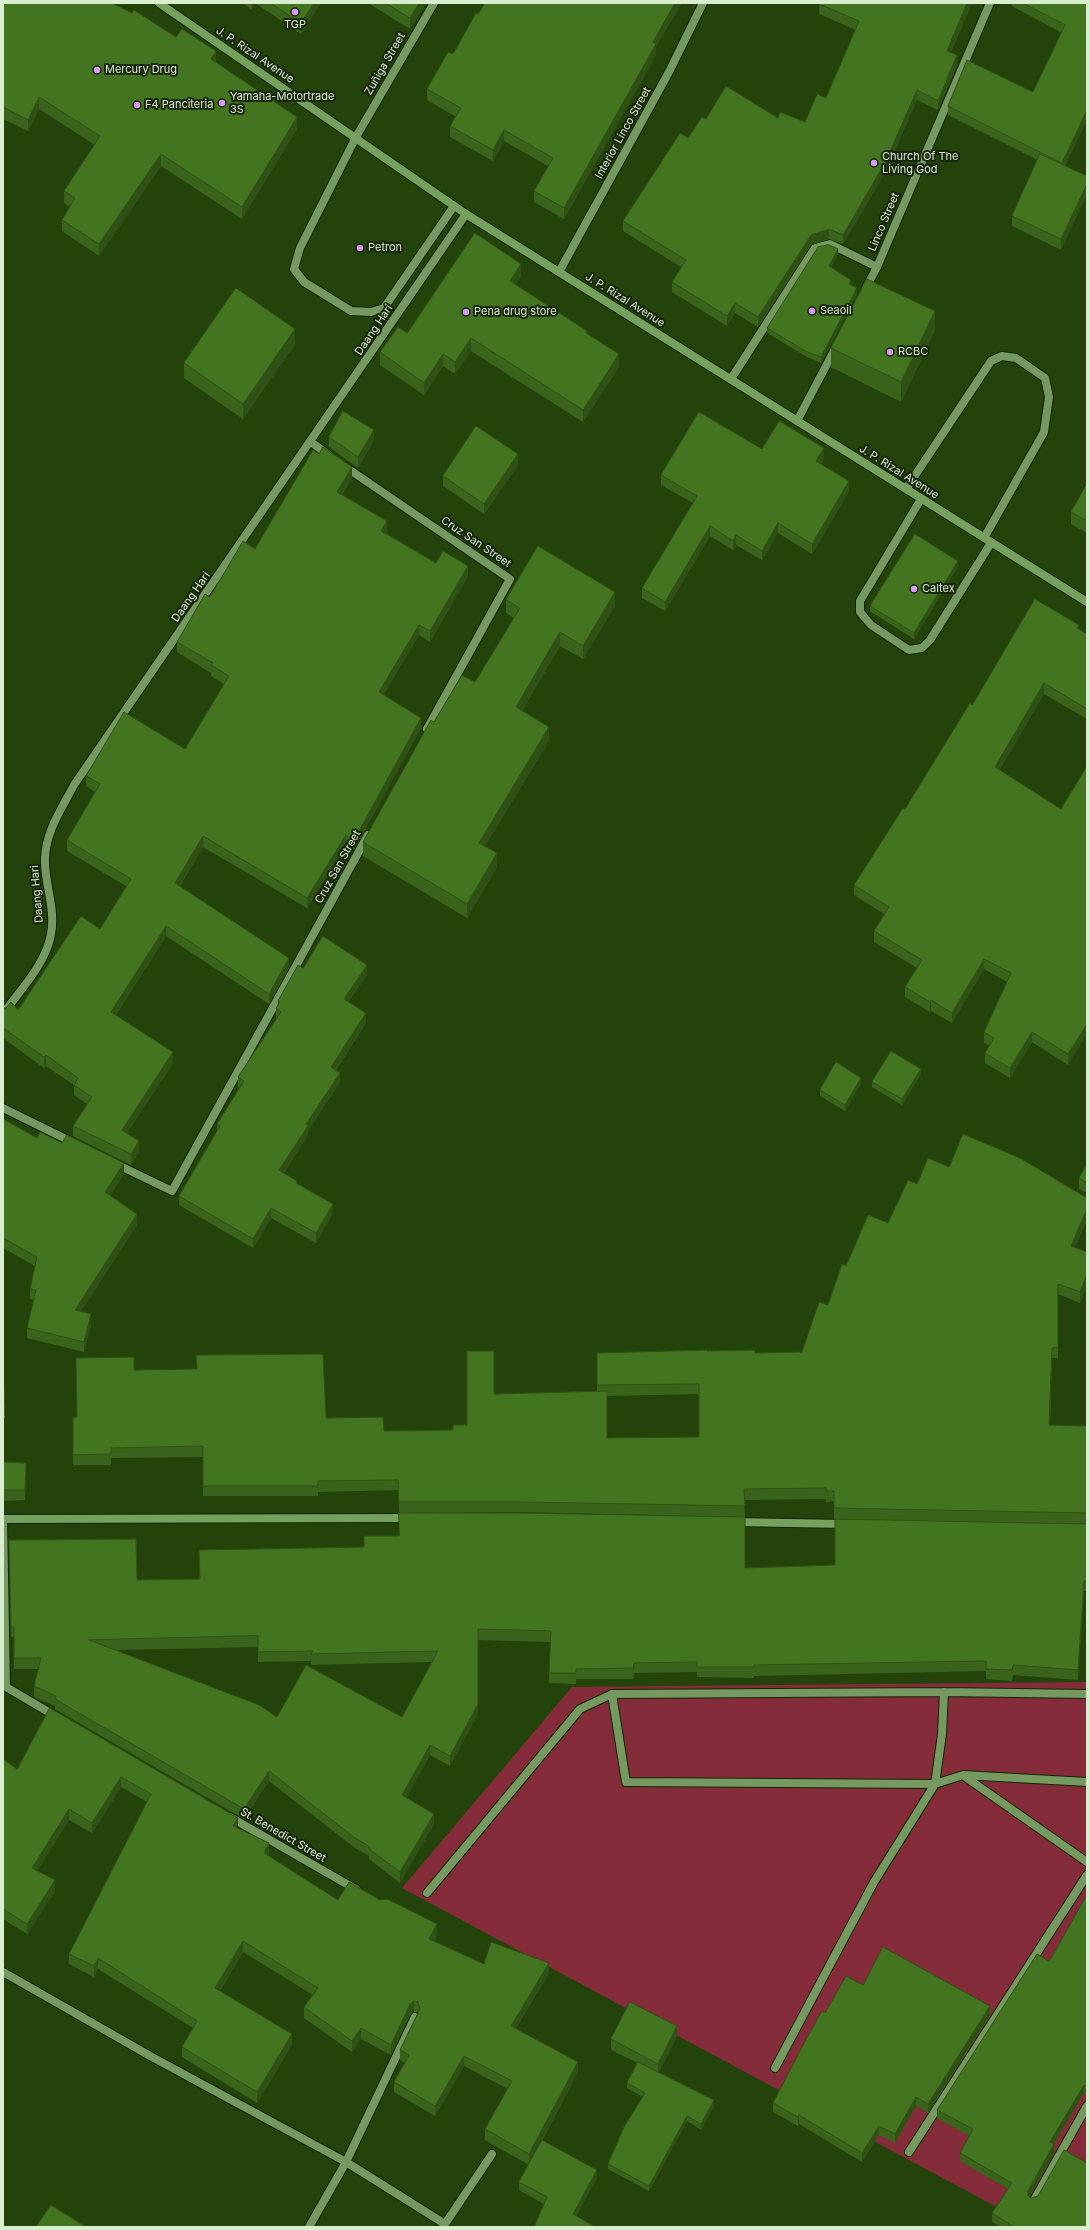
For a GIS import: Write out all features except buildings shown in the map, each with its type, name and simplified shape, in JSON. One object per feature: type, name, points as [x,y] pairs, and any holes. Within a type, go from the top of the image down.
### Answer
[{"type":"main road","name":"J. P. Rizal Avenue","points":[[159,3],[466,214],[1087,602]]},
{"type":"main road","points":[[3,1519],[417,1518]]},
{"type":"main road","points":[[728,1522],[856,1524]]},
{"type":"street","name":"Zuñiga Street","points":[[434,3],[356,137],[300,248],[294,269],[304,282],[351,311],[371,312],[384,308],[454,206]]},
{"type":"street","name":"Interior Linco Street","points":[[559,272],[669,72],[703,3]]},
{"type":"street","name":"Linco Street","points":[[863,295],[877,267],[990,3]]},
{"type":"street","name":"Daang Hari","points":[[3,1014],[45,955],[51,933],[52,905],[45,858],[51,828],[74,785],[311,442],[466,214]]},
{"type":"street","points":[[731,380],[815,248],[830,244],[877,267]]},
{"type":"street","points":[[797,421],[841,337]]},
{"type":"street","points":[[906,489],[991,361],[1002,356],[1016,358],[1045,378],[1049,397],[1044,432],[988,540],[930,640],[922,648],[909,650],[871,625],[860,612],[860,601],[921,499]]},
{"type":"street","name":"Cruz San Street","points":[[311,442],[510,579],[423,737]]},
{"type":"street","name":"Cruz San Street","points":[[108,1160],[172,1191],[373,826]]},
{"type":"street","points":[[3,1108],[80,1146]]},
{"type":"street","points":[[3,1519],[6,1686],[68,1723]]},
{"type":"street","points":[[427,1893],[580,1710],[612,1694],[944,1692],[1087,1694]]},
{"type":"street","points":[[775,2068],[874,1882],[935,1784],[942,1734],[944,1692]]},
{"type":"street","points":[[612,1694],[626,1782],[935,1784],[964,1775],[1087,1782]]},
{"type":"street","points":[[964,1775],[1087,1862]]},
{"type":"street","name":"St. Benedict Street","points":[[219,1811],[364,1895]]},
{"type":"street","points":[[909,2152],[1087,1875]]},
{"type":"street","points":[[3,1972],[152,2057],[346,2162],[444,2226],[492,2154]]},
{"type":"street","points":[[309,2227],[346,2162],[416,2017]]},
{"type":"street","points":[[1033,2202],[1087,2106]]},
{"type":"shaded area","points":[[1087,1682],[1087,2227],[1034,2227],[402,1888],[572,1687]]},
{"type":"place","name":"TGP","points":[[295,12]]},
{"type":"place","name":"Mercury Drug","points":[[97,70]]},
{"type":"place","name":"Yamaha-Motortrade 3S","points":[[222,103]]},
{"type":"place","name":"F4 Panciteria","points":[[137,105]]},
{"type":"place","name":"Church Of The Living God","points":[[874,163]]},
{"type":"place","name":"Petron","points":[[360,248]]},
{"type":"place","name":"Seaoil","points":[[812,311]]},
{"type":"place","name":"Pena drug store","points":[[466,312]]},
{"type":"place","name":"RCBC","points":[[890,352]]},
{"type":"place","name":"Caltex","points":[[914,589]]}]
